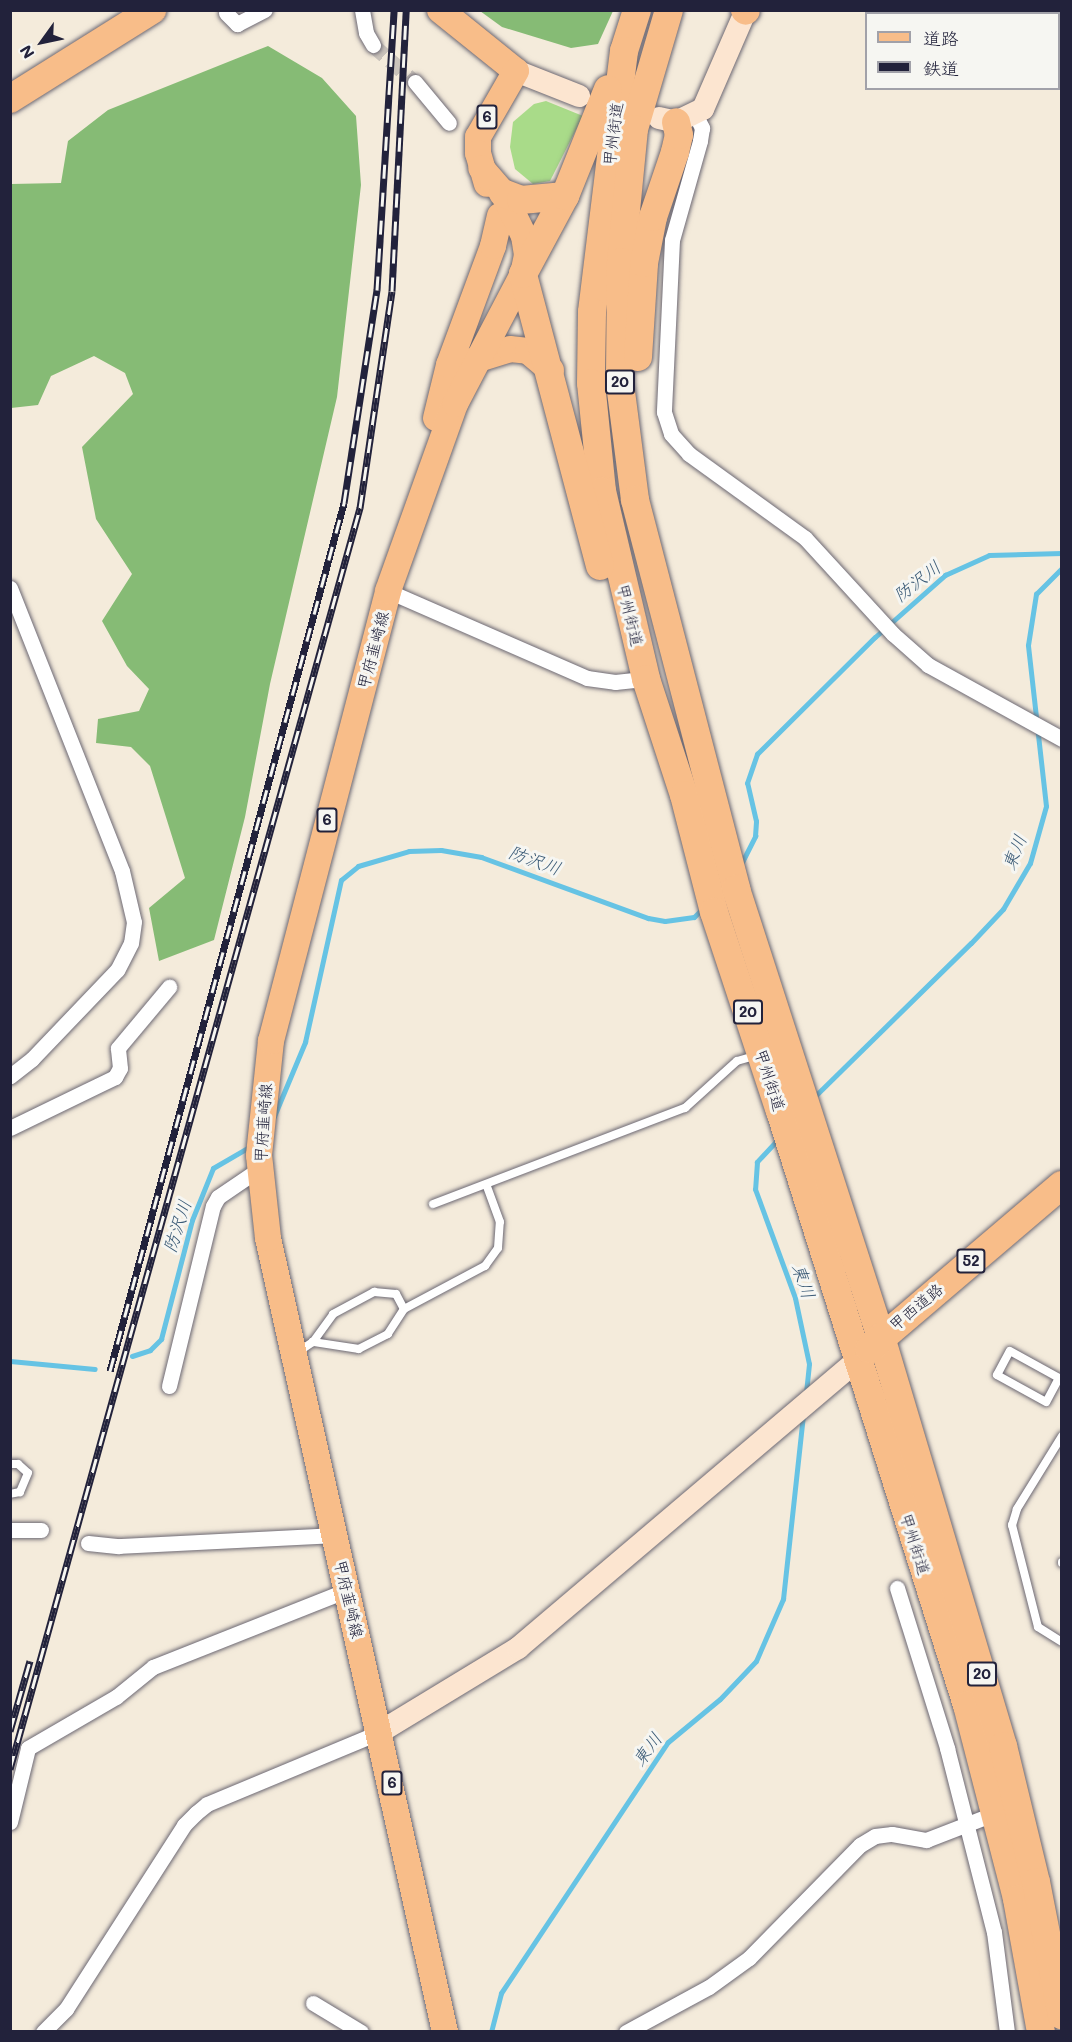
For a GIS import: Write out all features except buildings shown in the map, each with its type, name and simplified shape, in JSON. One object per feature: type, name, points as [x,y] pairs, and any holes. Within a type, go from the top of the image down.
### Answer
[{"type":"highway","points":[[10,99],[108,40],[152,10]]},
{"type":"highway","name":"甲州街道","points":[[637,10],[624,51],[592,312],[591,383],[602,491],[646,679],[684,795],[714,912],[775,1050],[802,1087],[881,1337],[1003,1746],[1036,1882],[1062,2016]]},
{"type":"highway","name":"甲州街道","points":[[669,10],[634,129],[621,262],[620,384],[635,500],[736,889],[775,1050],[780,1111],[967,1705],[1017,1899],[1041,2031]]},
{"type":"highway","points":[[624,51],[565,195],[523,274],[551,370],[603,577],[646,679]]},
{"type":"highway","points":[[677,118],[677,144],[654,217],[644,263],[637,383],[648,493],[694,700],[699,751]]},
{"type":"highway","points":[[502,205],[521,200],[565,195]]},
{"type":"highway","name":"甲西道路","points":[[881,1337],[1062,1185]]},
{"type":"highway","name":"52","points":[[858,1360],[881,1337]]},
{"type":"highway","name":"20","points":[[1003,1746],[1028,1803],[1062,1928]]},
{"type":"main road","points":[[440,10],[516,71]]},
{"type":"main road","name":"6","points":[[516,71],[489,111],[478,137],[481,168],[502,205],[523,274]]},
{"type":"main road","points":[[409,526],[448,365],[493,246],[502,205]]},
{"type":"main road","name":"甲府韮崎線","points":[[445,2031],[380,1732],[334,1535],[304,1348],[268,1238],[259,1162],[260,1117],[271,1041],[291,957],[388,591],[409,526],[475,360],[523,274]]},
{"type":"main road","points":[[475,360],[510,349],[528,351],[551,370]]},
{"type":"street","points":[[226,13],[237,24],[266,10]]},
{"type":"street","points":[[362,10],[366,33],[373,45]]},
{"type":"street","points":[[677,118],[708,98],[746,11]]},
{"type":"street","points":[[516,71],[579,96]]},
{"type":"street","points":[[415,82],[449,123]]},
{"type":"street","points":[[677,118],[702,128],[672,240],[664,412],[671,434],[690,454],[805,538],[893,634],[928,665],[1062,739]]},
{"type":"street","points":[[10,588],[122,871],[134,922],[131,943],[117,970],[33,1059],[10,1076]]},
{"type":"street","points":[[388,591],[587,678],[615,682],[646,679]]},
{"type":"street","points":[[10,1128],[115,1077],[120,1068],[118,1048],[169,987]]},
{"type":"street","points":[[169,1386],[213,1206],[218,1197],[259,1162]]},
{"type":"street","points":[[43,2031],[66,2009],[184,1825],[196,1813],[207,1804],[380,1732],[518,1648],[815,1393],[858,1360]]},
{"type":"street","points":[[10,1530],[41,1530]]},
{"type":"street","points":[[88,1543],[119,1546],[334,1535]]},
{"type":"street","points":[[897,1588],[947,1748],[965,1826],[994,1932],[1006,2031]]},
{"type":"street","points":[[10,1822],[28,1748],[116,1696],[153,1667],[347,1590]]},
{"type":"street","points":[[626,2031],[709,1987],[749,1958],[860,1845],[875,1836],[892,1834],[926,1840],[996,1813]]},
{"type":"street","points":[[314,2003],[361,2031]]},
{"type":"lane","points":[[433,1204],[685,1108],[737,1061],[775,1050]]},
{"type":"lane","points":[[304,1348],[359,1349],[388,1334],[404,1309],[485,1266],[498,1248],[500,1222],[486,1184]]},
{"type":"lane","points":[[304,1348],[333,1314],[374,1292],[396,1294],[404,1309]]},
{"type":"lane","points":[[1010,1350],[1060,1379],[1046,1402],[997,1375],[1010,1350]]},
{"type":"lane","points":[[1062,1436],[1017,1509],[1012,1525],[1038,1627],[1062,1642]]},
{"type":"lane","points":[[10,1464],[18,1464],[28,1473],[20,1492],[10,1494]]},
{"type":"green space","points":[[480,11],[613,11],[598,44],[571,48],[502,27]]},
{"type":"green space","points":[[268,46],[322,78],[356,116],[361,185],[337,397],[270,684],[245,817],[214,940],[159,961],[149,908],[185,878],[150,766],[131,747],[96,743],[98,719],[139,711],[149,689],[127,666],[102,621],[132,574],[96,519],[82,447],[133,394],[125,373],[94,356],[51,376],[38,405],[11,408],[11,184],[61,183],[68,141],[108,110]]},
{"type":"green space","points":[[546,101],[583,116],[550,181],[533,184],[515,169],[510,147],[513,122],[534,104]]},
{"type":"waterway","name":"防沢川","points":[[740,866],[755,836],[756,821],[747,783],[757,754],[875,637],[945,575],[989,555],[1062,553]]},
{"type":"waterway","name":"東川","points":[[813,1098],[1003,909],[1030,863],[1046,806],[1028,645],[1036,594],[1062,568]]},
{"type":"waterway","name":"防沢川","points":[[272,1121],[305,1042],[341,880],[358,866],[409,851],[441,850],[481,857],[648,918],[665,921],[694,917],[704,907]]},
{"type":"waterway","name":"東川","points":[[780,1137],[757,1162],[755,1189],[795,1298],[809,1364],[806,1395]]},
{"type":"waterway","name":"防沢川","points":[[132,1356],[150,1350],[161,1339],[192,1220],[213,1168],[251,1146]]},
{"type":"waterway","name":"防沢川","points":[[10,1361],[95,1369]]},
{"type":"waterway","name":"東川","points":[[491,2032],[501,1993],[668,1742],[720,1699],[756,1661],[783,1599],[803,1416]]},
{"type":"tunnel","points":[[373,45],[415,82]]},
{"type":"railway","points":[[110,1371],[344,503],[377,290],[394,10]]},
{"type":"railway","points":[[10,1769],[360,508],[392,291],[406,10]]},
{"type":"railway","points":[[10,1731],[30,1661]]}]
